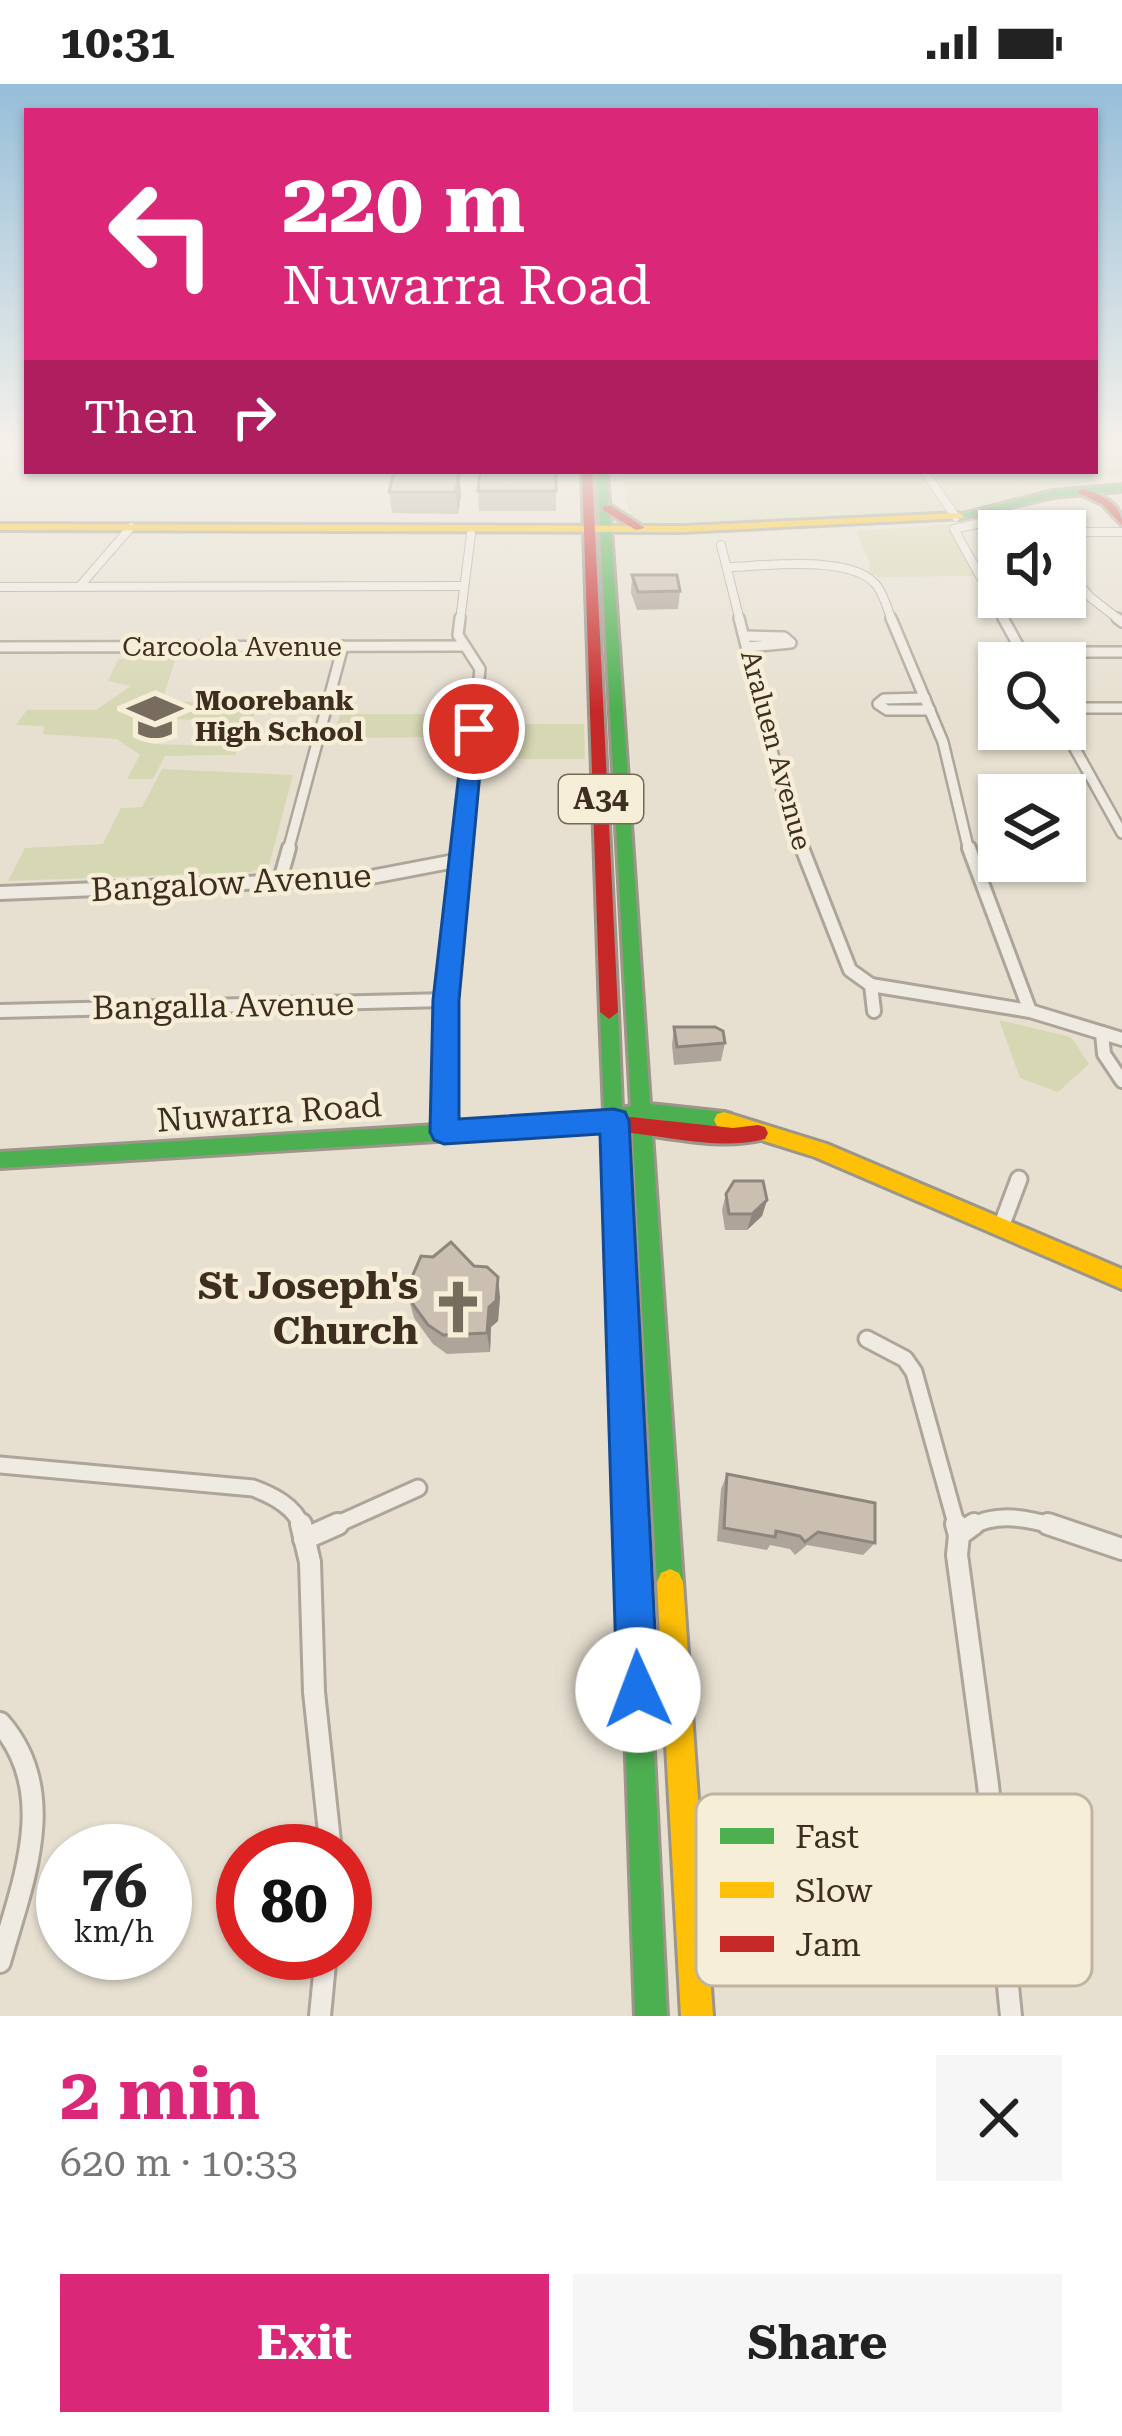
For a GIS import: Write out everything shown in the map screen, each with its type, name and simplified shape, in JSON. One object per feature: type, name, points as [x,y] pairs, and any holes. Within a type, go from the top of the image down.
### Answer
[{"type":"main road","points":[[145,531],[517,531]]},
{"type":"main road","name":"A34","points":[[600,531],[697,2016]]},
{"type":"main road","name":"A34","points":[[600,531],[614,1121],[651,2016]]},
{"type":"main road","name":"Nuwarra Road","points":[[0,1160],[640,1119],[733,1136],[766,1132],[836,1156],[1122,1280]]},
{"type":"street","points":[[80,586],[127,531]]},
{"type":"street","points":[[955,531],[978,574]]},
{"type":"street","points":[[1086,532],[1122,532]]},
{"type":"street","points":[[444,1132],[446,1000],[480,670],[458,635],[471,534]]},
{"type":"street","name":"Araluen Avenue","points":[[721,545],[776,768],[803,855],[850,970],[871,985],[874,1011]]},
{"type":"street","points":[[730,567],[841,567],[869,576],[950,761],[972,861],[1030,1011]]},
{"type":"street","points":[[0,586],[464,586]]},
{"type":"street","points":[[1086,592],[1122,622]]},
{"type":"street","points":[[280,880],[343,646]]},
{"type":"street","name":"Carcoola Avenue","points":[[0,647],[463,646]]},
{"type":"street","points":[[1086,652],[1122,652]]},
{"type":"street","points":[[925,698],[884,699],[878,704],[887,710],[930,710]]},
{"type":"street","points":[[1086,708],[1122,708]]},
{"type":"street","points":[[1076,750],[1122,833]]},
{"type":"street","name":"Bangalow Avenue","points":[[0,892],[366,878],[460,860]]},
{"type":"street","points":[[871,985],[1030,1011],[1122,1039]]},
{"type":"street","name":"Bangalla Avenue","points":[[0,1011],[446,1000]]},
{"type":"street","points":[[1102,1033],[1104,1054],[1122,1082]]},
{"type":"street","points":[[1001,1227],[1019,1179]]},
{"type":"street","points":[[867,1339],[905,1359],[914,1372],[959,1535],[957,1555],[992,1794]]},
{"type":"street","points":[[0,1465],[253,1489],[275,1496],[300,1519],[329,1824]]},
{"type":"street","points":[[304,1539],[418,1488]]},
{"type":"street","points":[[959,1535],[977,1520],[999,1516],[1122,1549]]},
{"type":"street","points":[[0,1723],[18,1741],[32,1773],[38,1807],[0,1962]]},
{"type":"street","points":[[320,2016],[323,1980]]},
{"type":"street","points":[[1009,1986],[1011,2016]]},
{"type":"green space","points":[[856,531],[950,531],[975,576],[878,577],[868,571],[871,566]]},
{"type":"green space","points":[[176,658],[162,701],[259,704],[235,755],[165,756],[153,779],[127,779],[140,755],[117,739],[43,734],[44,726],[16,725],[27,710],[96,710],[131,686],[108,681],[118,659]],"holes":[[[165,719],[222,720],[211,746],[153,744]]]},
{"type":"green space","points":[[340,714],[461,714],[458,737],[334,738]]},
{"type":"green space","points":[[488,724],[584,724],[585,759],[486,759]]},
{"type":"green space","points":[[162,769],[293,775],[269,865],[250,872],[8,881],[25,848],[103,844],[121,808],[142,807]]},
{"type":"green space","points":[[999,1020],[1071,1037],[1089,1064],[1058,1092],[1020,1078]]},
{"type":"building","points":[[632,575],[677,575],[680,591],[638,592]]},
{"type":"building","points":[[674,1027],[715,1027],[723,1031],[725,1043],[677,1047]]},
{"type":"building","points":[[734,1181],[763,1181],[767,1200],[752,1214],[729,1214],[726,1194]]},
{"type":"building","name":"St Joseph's Church","points":[[451,1242],[474,1266],[487,1267],[498,1277],[487,1333],[443,1335],[428,1325],[409,1299],[421,1256],[433,1257]]},
{"type":"building","points":[[727,1474],[875,1503],[875,1543],[818,1532],[805,1542],[800,1536],[776,1531],[775,1537],[724,1528]]},
{"type":"traffic: fast","points":[[606,531],[670,1582]]},
{"type":"traffic: fast","points":[[609,1012],[651,2016]]},
{"type":"traffic: fast","points":[[0,1160],[583,1124],[646,1111],[724,1120]]},
{"type":"traffic: slow","points":[[724,1120],[820,1150],[1122,1279]]},
{"type":"traffic: slow","points":[[670,1582],[697,2016]]},
{"type":"traffic: jam","points":[[589,531],[609,1012]]},
{"type":"traffic: jam","points":[[631,1125],[733,1136],[758,1133]]},
{"type":"place","name":"Moorebank High School","points":[[155,717]]},
{"type":"place","name":"St Joseph's Church","points":[[458,1307]]},
{"type":"route","points":[[474,729],[446,1000],[444,1132],[614,1121],[638,1690]]}]
